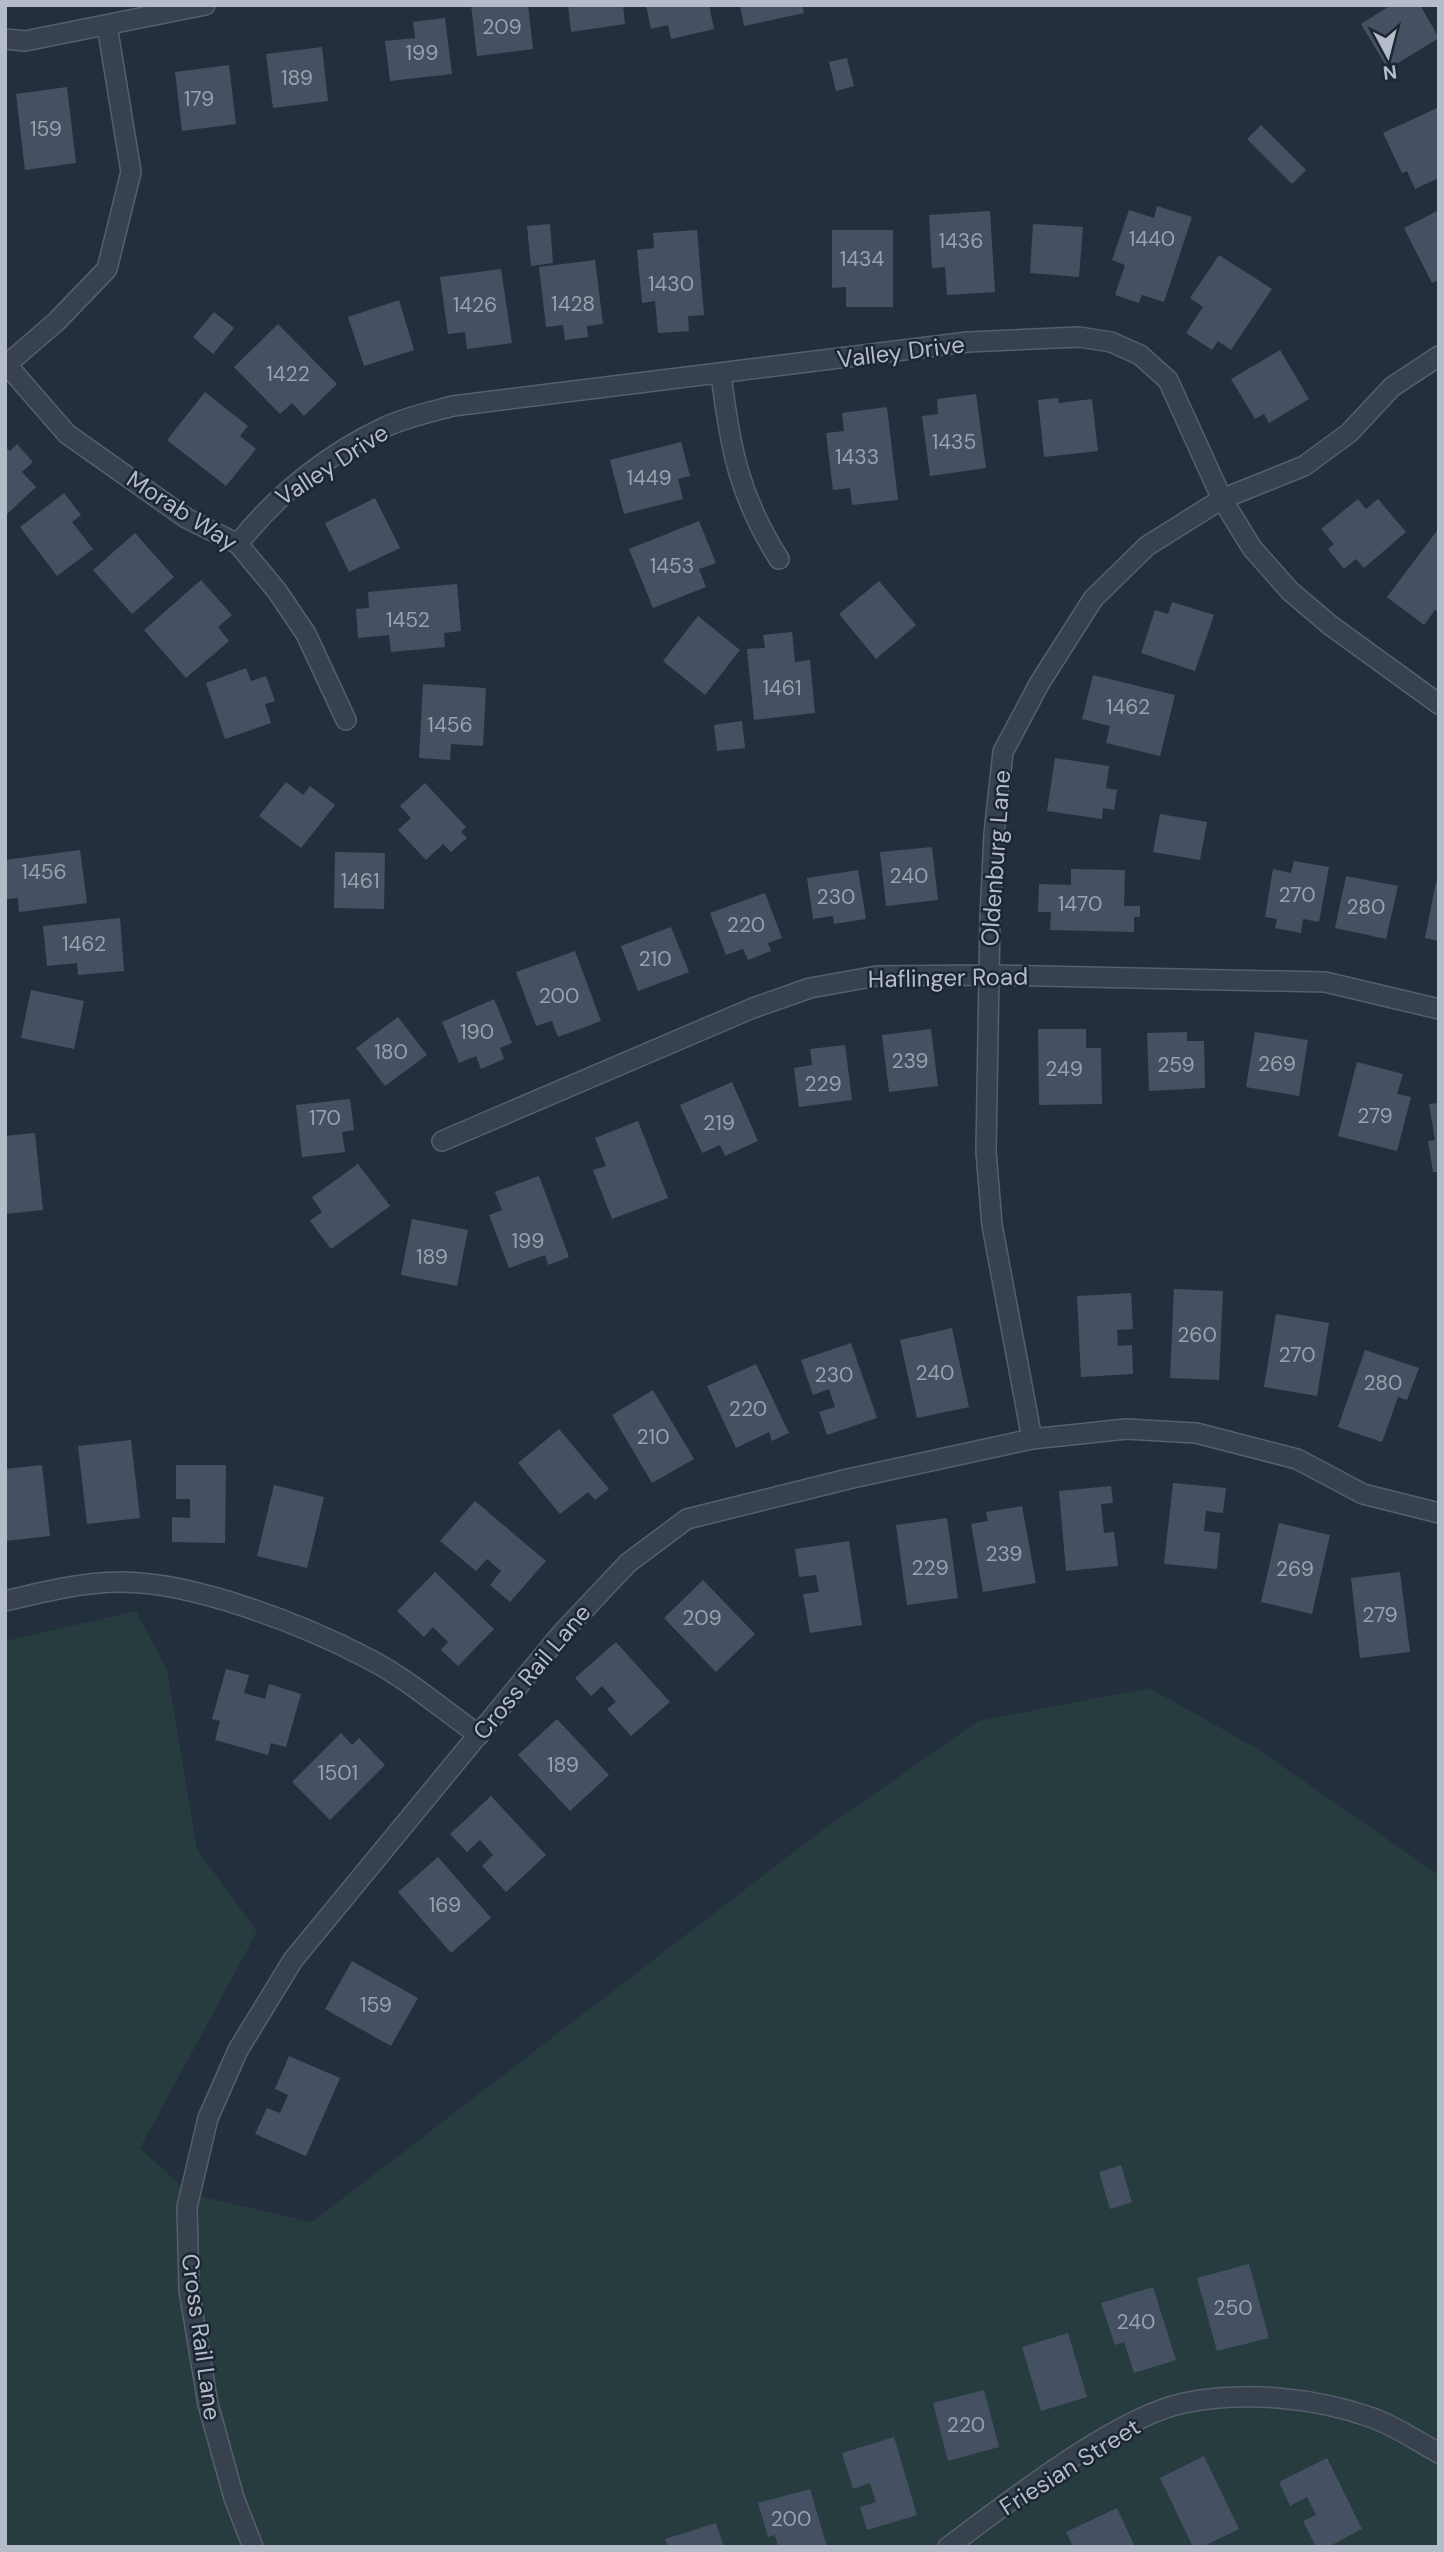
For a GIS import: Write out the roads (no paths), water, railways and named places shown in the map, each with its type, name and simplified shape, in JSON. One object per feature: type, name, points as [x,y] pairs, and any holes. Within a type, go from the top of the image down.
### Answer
[{"type":"street","points":[[5,39],[25,41],[205,5]]},
{"type":"street","points":[[6,365],[56,323],[107,269],[131,172],[107,25]]},
{"type":"street","name":"Valley Drive","points":[[238,544],[264,510],[302,480],[385,427],[453,406],[968,342],[1079,337],[1111,342],[1140,355],[1168,380],[1222,499],[1252,548],[1290,590],[1330,625],[1439,704]]},
{"type":"street","name":"Oldenburg Lane","points":[[1032,1439],[992,1225],[986,1151],[994,834],[1003,752],[1039,684],[1093,599],[1147,546],[1222,499],[1304,466],[1349,433],[1392,387],[1439,356]]},
{"type":"street","name":"Morab Way","points":[[6,365],[67,434],[186,518],[238,544],[277,591],[306,634],[346,720]]},
{"type":"street","points":[[721,374],[735,468],[758,525],[779,559]]},
{"type":"street","name":"Haflinger Road","points":[[443,1141],[753,1008],[810,988],[877,976],[989,975],[1325,982],[1439,1009]]},
{"type":"street","name":"Cross Rail Lane","points":[[253,2547],[234,2498],[208,2404],[190,2290],[187,2207],[208,2118],[237,2050],[293,1960],[562,1633],[628,1563],[687,1519],[848,1479],[1032,1439],[1126,1429],[1196,1433],[1297,1459],[1363,1494],[1439,1513]]},
{"type":"street","points":[[5,1601],[43,1592],[122,1582],[196,1592],[279,1620],[370,1660],[479,1735]]},
{"type":"street","name":"Friesian Street","points":[[948,2547],[1064,2464],[1131,2424],[1182,2404],[1239,2396],[1306,2401],[1373,2418],[1439,2452]]}]
